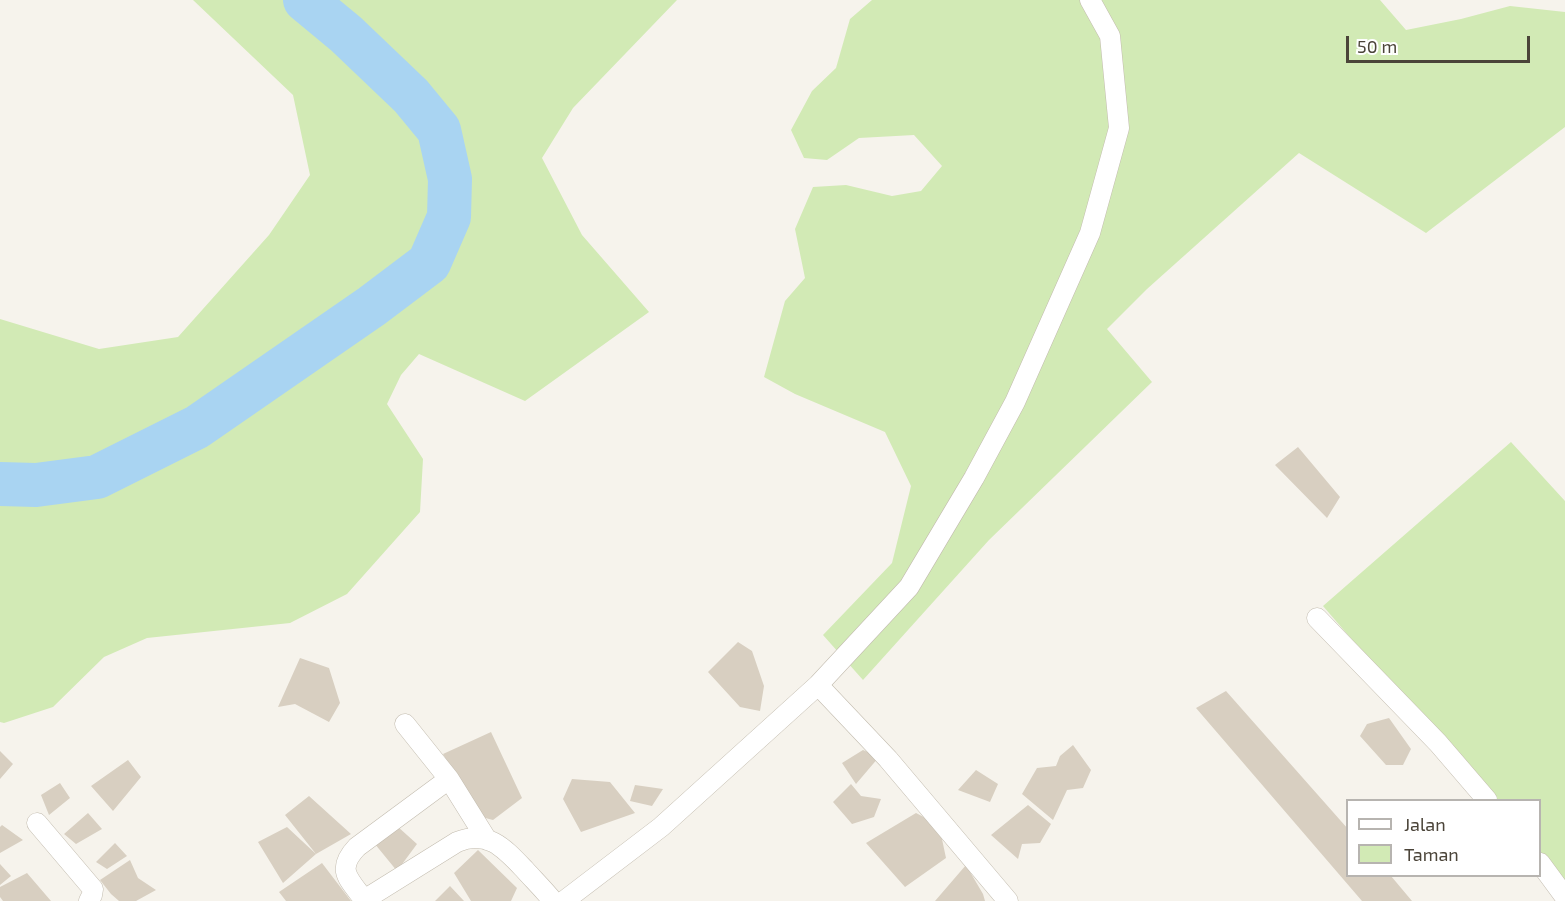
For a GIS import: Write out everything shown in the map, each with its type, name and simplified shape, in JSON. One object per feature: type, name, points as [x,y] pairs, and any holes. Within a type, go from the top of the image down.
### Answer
[{"type":"street","points":[[564,901],[662,827],[818,685],[909,587],[974,478],[1015,402],[1090,233],[1119,128],[1110,36],[1090,0]]},
{"type":"street","points":[[1317,618],[1438,743],[1485,799]]},
{"type":"street","points":[[818,685],[888,759],[1008,901]]},
{"type":"street","points":[[405,724],[449,779],[488,840]]},
{"type":"street","points":[[449,779],[357,846],[349,855],[345,866],[347,878],[364,901],[468,837],[488,840],[508,852],[553,901]]},
{"type":"street","points":[[38,823],[93,889],[89,901]]},
{"type":"street","points":[[1541,866],[1565,897]]},
{"type":"green space","points":[[193,0],[677,0],[573,108],[542,158],[582,235],[649,312],[525,401],[419,354],[401,375],[387,404],[423,459],[420,512],[347,594],[290,623],[147,638],[104,657],[53,707],[4,723],[0,722],[0,319],[99,349],[178,337],[269,235],[310,175],[293,95]]},
{"type":"green space","points":[[872,0],[1380,0],[1406,30],[1510,6],[1565,12],[1565,127],[1426,233],[1299,153],[1147,289],[1107,329],[1152,382],[989,540],[863,680],[823,635],[892,563],[911,486],[885,432],[795,394],[764,377],[785,301],[805,278],[795,229],[813,187],[846,185],[892,196],[921,191],[942,166],[914,135],[859,138],[827,160],[804,158],[791,130],[812,91],[836,68],[850,19]]},
{"type":"green space","points":[[1511,442],[1565,501],[1565,888],[1541,859],[1541,799],[1489,799],[1323,606]]},
{"type":"building","points":[[1298,447],[1340,497],[1327,518],[1275,465]]},
{"type":"building","points":[[738,642],[752,651],[764,686],[760,711],[740,707],[708,672]]},
{"type":"building","points":[[300,658],[329,668],[340,703],[329,722],[295,704],[278,707]]},
{"type":"building","points":[[1226,691],[1346,827],[1346,877],[1392,877],[1412,901],[1362,901],[1196,708]]},
{"type":"building","points":[[1389,718],[1411,749],[1403,765],[1386,765],[1360,736],[1367,724]]},
{"type":"building","points":[[491,732],[522,798],[493,820],[478,816],[443,754]]},
{"type":"building","points":[[1073,745],[1091,770],[1083,788],[1067,790],[1053,820],[1022,794],[1037,768],[1056,766],[1060,756]]},
{"type":"building","points":[[863,750],[879,757],[856,784],[842,763]]},
{"type":"building","points":[[0,751],[13,764],[0,779]]},
{"type":"building","points":[[128,760],[141,777],[113,811],[91,786]]},
{"type":"building","points":[[976,770],[998,784],[990,802],[958,790]]},
{"type":"building","points":[[572,779],[610,782],[635,813],[581,832],[563,799]]},
{"type":"building","points":[[60,783],[70,798],[49,815],[41,795]]},
{"type":"building","points":[[851,784],[861,796],[881,799],[874,817],[852,824],[833,802]]},
{"type":"building","points":[[635,785],[663,789],[652,806],[630,801]]},
{"type":"building","points":[[309,796],[351,834],[316,854],[285,815]]},
{"type":"building","points":[[1028,805],[1051,824],[1040,843],[1022,844],[1018,859],[991,835]]},
{"type":"building","points":[[88,813],[102,829],[76,844],[64,834]]},
{"type":"building","points":[[916,813],[939,825],[946,858],[905,887],[866,843]]},
{"type":"building","points":[[387,817],[417,844],[397,871],[370,838]]},
{"type":"building","points":[[2,825],[23,840],[0,853],[0,827]]},
{"type":"building","points":[[287,827],[316,854],[283,883],[258,842]]},
{"type":"building","points":[[115,843],[127,856],[107,869],[96,862]]},
{"type":"building","points":[[478,850],[517,888],[511,901],[471,901],[454,873]]},
{"type":"building","points":[[130,860],[138,878],[156,890],[136,901],[119,901],[100,880]]},
{"type":"building","points":[[322,863],[351,901],[286,901],[279,892]]},
{"type":"building","points":[[0,864],[11,876],[0,885]]},
{"type":"building","points":[[966,865],[985,901],[935,901]]},
{"type":"building","points":[[27,873],[51,901],[3,901],[0,897],[0,887]]},
{"type":"building","points":[[450,886],[464,901],[435,901]]},
{"type":"waterway","points":[[0,484],[36,485],[97,477],[197,427],[372,306],[429,263],[449,217],[450,179],[439,130],[411,96],[346,34],[305,0]]}]
